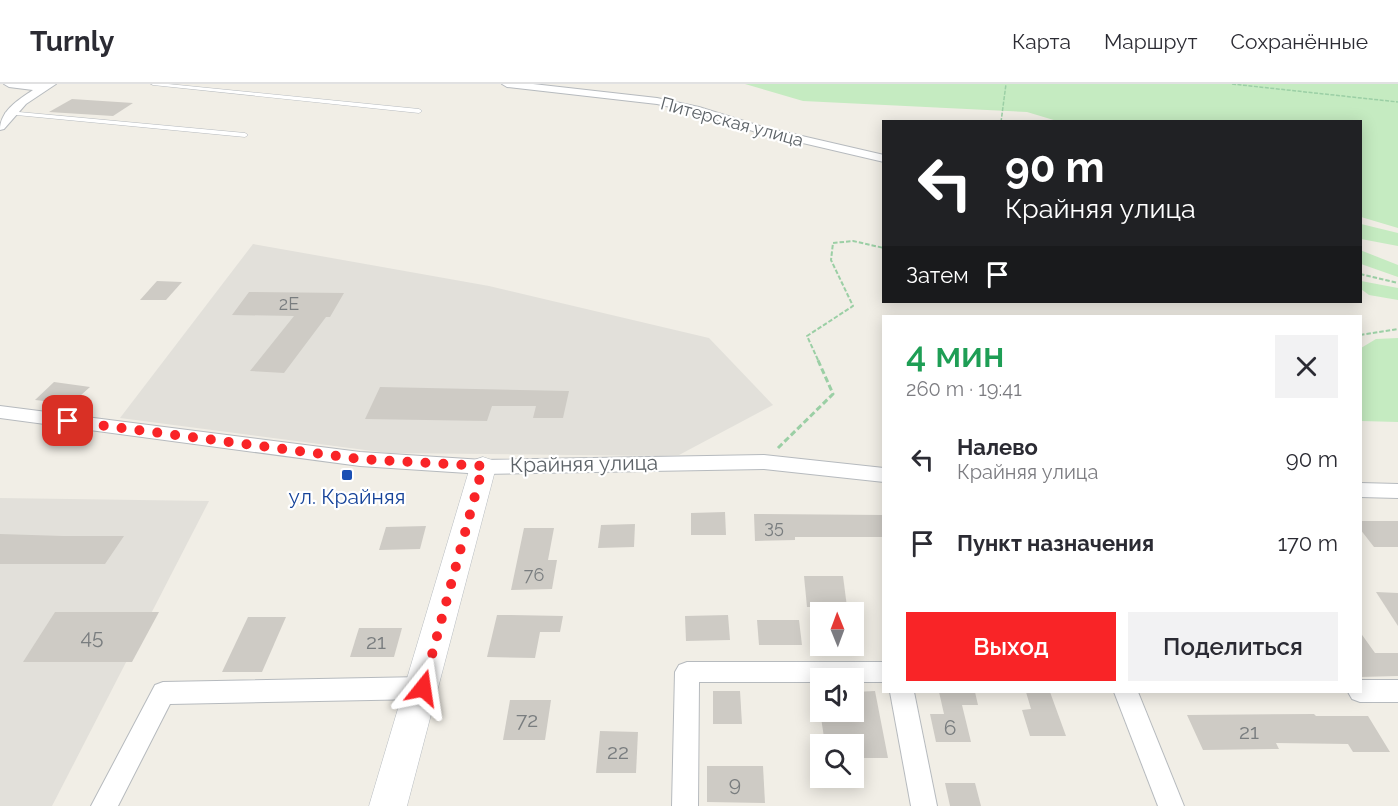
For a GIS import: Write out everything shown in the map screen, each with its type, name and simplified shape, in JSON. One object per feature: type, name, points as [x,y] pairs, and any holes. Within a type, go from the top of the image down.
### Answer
[{"type":"street","points":[[9,84],[47,86]]},
{"type":"street","name":"Питерская улица","points":[[507,84],[657,101],[695,109],[760,130],[882,159]]},
{"type":"street","points":[[0,127],[8,113],[20,101],[47,86]]},
{"type":"street","name":"Крайняя улица","points":[[0,412],[360,459],[483,466],[764,462],[882,475]]},
{"type":"street","points":[[388,806],[423,688],[483,466]]},
{"type":"street","points":[[1362,490],[1398,491]]},
{"type":"street","points":[[686,806],[687,672],[882,672]]},
{"type":"street","points":[[104,806],[163,693],[423,688]]},
{"type":"street","points":[[1362,691],[1398,691]]},
{"type":"street","points":[[902,693],[924,806]]},
{"type":"street","points":[[1126,693],[1171,806]]},
{"type":"lane","points":[[153,84],[419,111]]},
{"type":"lane","points":[[8,113],[245,135]]},
{"type":"path","points":[[1001,120],[1006,84]]},
{"type":"path","points":[[1232,84],[1398,102]]},
{"type":"path","points":[[764,462],[833,394],[807,336],[853,306],[831,260],[832,243],[853,241],[882,248]]},
{"type":"path","points":[[1362,274],[1398,283]]},
{"type":"path","points":[[1362,335],[1398,329]]},
{"type":"shaded area","points":[[253,244],[489,286],[709,338],[773,405],[679,455],[661,456],[388,453],[120,418]]},
{"type":"shaded area","points":[[0,498],[209,501],[52,806],[0,806]]},
{"type":"green space","points":[[745,84],[1398,84],[1398,228],[1362,217],[1362,120],[1054,120],[1027,112],[803,101]]},
{"type":"green space","points":[[1362,224],[1398,233],[1398,246],[1362,239]]},
{"type":"green space","points":[[1362,251],[1398,265],[1398,277],[1362,264]]},
{"type":"green space","points":[[1362,281],[1398,288],[1398,300],[1369,295],[1362,290]]},
{"type":"green space","points":[[1398,338],[1398,422],[1362,421],[1362,347],[1376,339]]},
{"type":"building","points":[[72,99],[133,103],[113,116],[49,112]]},
{"type":"building","points":[[157,281],[182,282],[166,300],[140,300]]},
{"type":"building","points":[[249,292],[344,293],[330,317],[326,317],[284,373],[250,371],[294,316],[232,315]]},
{"type":"building","points":[[54,382],[90,387],[71,404],[35,400]]},
{"type":"building","points":[[380,387],[569,391],[563,418],[533,418],[536,406],[492,406],[487,421],[365,419]]},
{"type":"building","points":[[725,512],[726,535],[691,535],[691,513]]},
{"type":"building","points":[[754,514],[882,515],[882,537],[795,537],[795,540],[755,541]]},
{"type":"building","points":[[1362,521],[1398,521],[1398,547],[1374,547],[1362,532]]},
{"type":"building","points":[[635,524],[634,547],[598,548],[601,525]]},
{"type":"building","points":[[426,526],[420,549],[379,550],[386,527]]},
{"type":"building","points":[[524,528],[554,528],[548,560],[557,560],[552,589],[511,590]]},
{"type":"building","points":[[0,534],[124,536],[105,564],[0,564]]},
{"type":"building","points":[[804,576],[843,576],[846,602],[810,602],[810,607],[807,607]]},
{"type":"building","points":[[1376,592],[1398,593],[1398,626]]},
{"type":"building","points":[[55,612],[159,612],[132,662],[23,662]]},
{"type":"building","points":[[497,615],[563,616],[560,632],[540,632],[535,658],[487,657]]},
{"type":"building","points":[[728,615],[730,640],[686,641],[685,616]]},
{"type":"building","points":[[248,617],[286,617],[262,672],[222,672]]},
{"type":"building","points":[[757,620],[799,620],[802,645],[759,645]]},
{"type":"building","points":[[359,628],[402,628],[394,657],[350,657]]},
{"type":"building","points":[[1362,635],[1375,653],[1398,653],[1398,676],[1362,677]]},
{"type":"building","points":[[713,691],[740,691],[742,724],[713,724]]},
{"type":"building","points":[[875,691],[888,758],[864,758],[864,734],[823,734],[822,722],[864,722],[864,692]]},
{"type":"building","points":[[939,693],[975,693],[978,705],[962,705],[971,742],[936,742],[930,714],[944,714]]},
{"type":"building","points":[[1026,693],[1050,693],[1066,736],[1030,736],[1022,710],[1031,709]]},
{"type":"building","points":[[510,700],[551,700],[545,740],[503,740]]},
{"type":"building","points":[[1314,714],[1316,716],[1368,716],[1390,752],[1353,752],[1348,744],[1276,743],[1279,749],[1203,750],[1187,715]]},
{"type":"building","points":[[600,731],[638,732],[636,773],[596,773]]},
{"type":"building","points":[[707,766],[763,766],[765,803],[707,802]]},
{"type":"building","points":[[945,783],[975,783],[981,806],[950,806]]},
{"type":"place","name":"ул. Крайняя","points":[[347,475]]},
{"type":"route","points":[[68,421],[360,459],[483,466],[423,688]]}]
